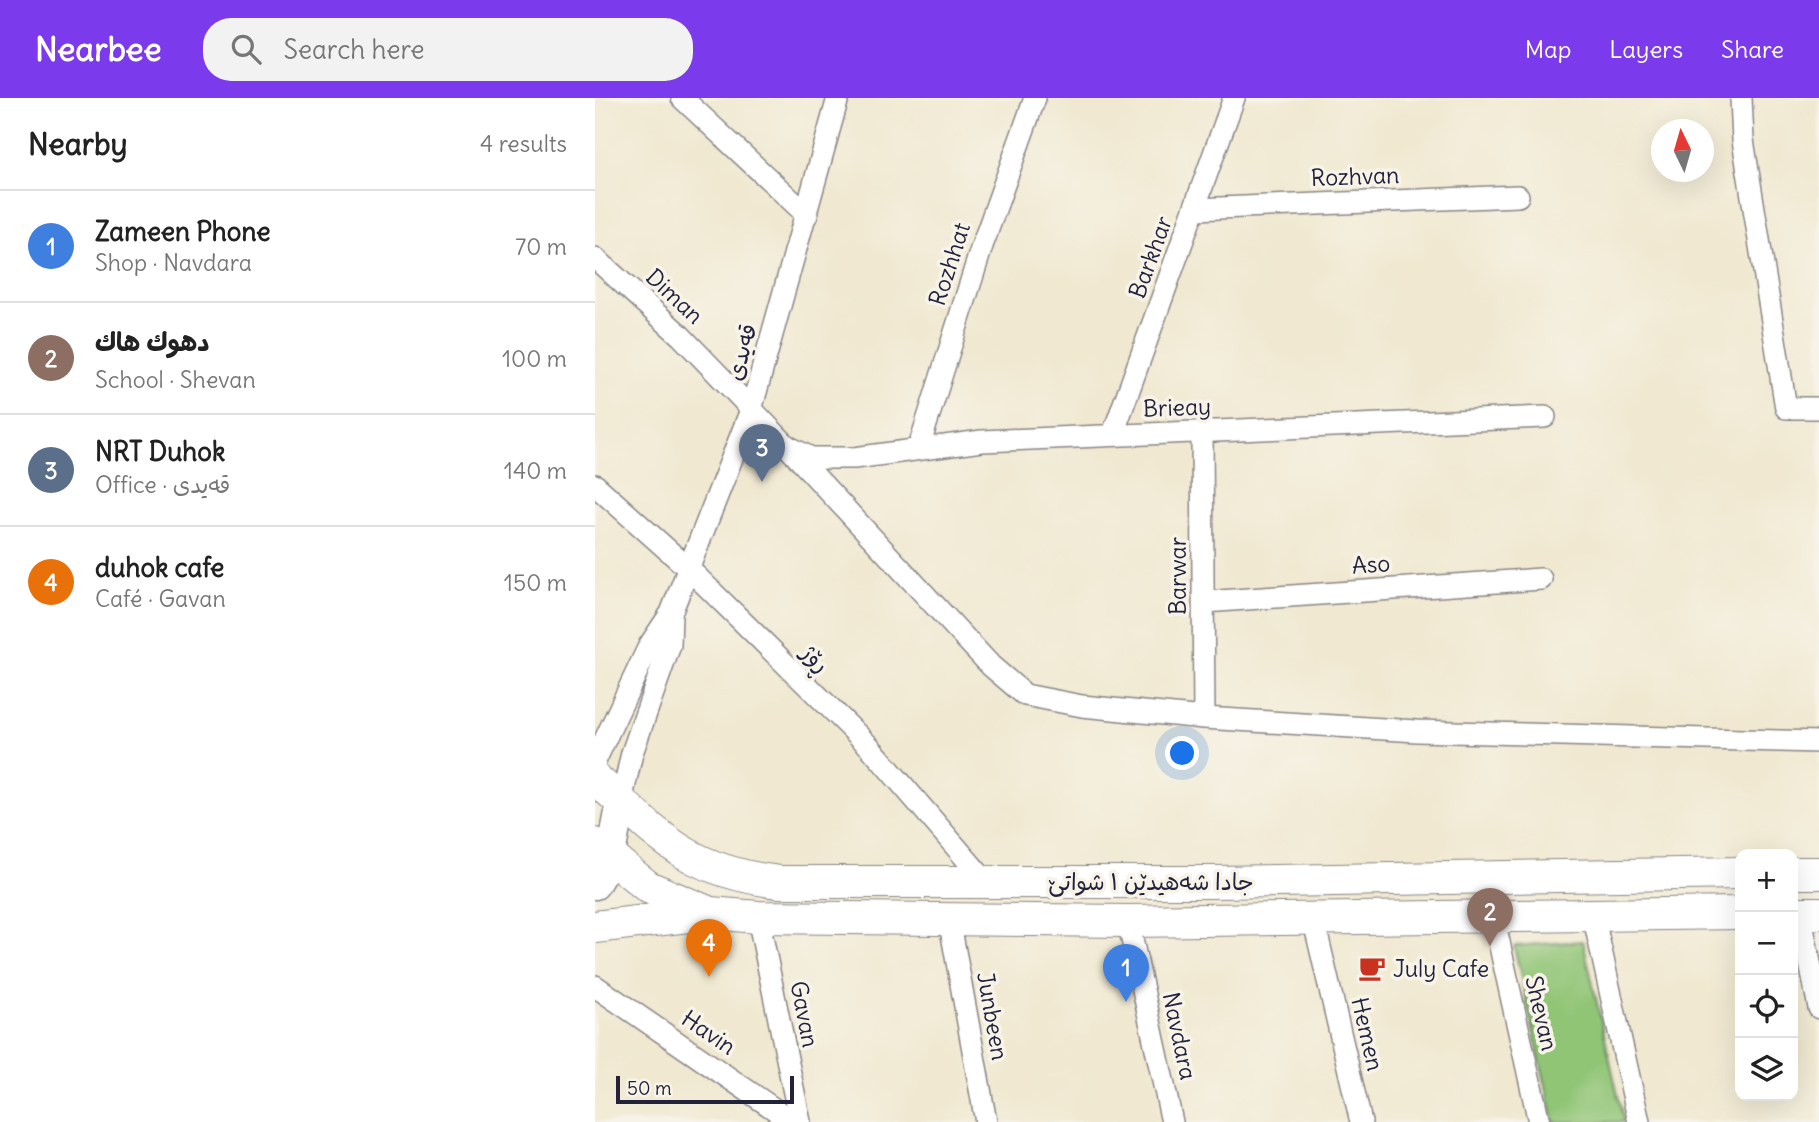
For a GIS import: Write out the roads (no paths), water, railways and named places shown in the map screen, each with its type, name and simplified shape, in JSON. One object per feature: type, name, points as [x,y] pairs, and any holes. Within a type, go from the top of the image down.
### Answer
[{"type":"main road","name":"جادا شەهیدێن ١ شواتێ","points":[[595,778],[667,844],[711,867],[742,877],[779,882],[1215,882],[1735,873]]},
{"type":"main road","points":[[600,862],[621,802]]},
{"type":"main road","name":"جادا شەهیدێن ١ شواتێ","points":[[600,862],[648,887],[710,913],[758,917],[1128,921],[1735,913]]},
{"type":"main road","points":[[1798,873],[1819,873]]},
{"type":"main road","points":[[595,927],[710,913]]},
{"type":"street","points":[[682,98],[807,215]]},
{"type":"street","name":"قەیدی","points":[[595,761],[649,646],[671,613],[751,410],[838,98]]},
{"type":"street","name":"Rozhhat","points":[[919,447],[982,246],[1035,98]]},
{"type":"street","name":"Barkhar","points":[[1113,434],[1234,98]]},
{"type":"street","points":[[1741,98],[1743,140],[1786,408],[1819,408]]},
{"type":"street","name":"Rozhvan","points":[[1195,209],[1518,196]]},
{"type":"street","name":"Diman","points":[[595,258],[681,336],[787,446],[811,458]]},
{"type":"street","name":"Brieay","points":[[811,458],[853,458],[919,447],[1113,434],[1202,433],[1545,417]]},
{"type":"street","name":"Barwar","points":[[1202,433],[1204,718]]},
{"type":"street","points":[[787,446],[991,666],[1025,695],[1082,706],[1204,718],[1416,731],[1819,742]]},
{"type":"street","name":"ڕۆژ","points":[[595,485],[689,569],[870,747],[986,882]]},
{"type":"street","name":"Aso","points":[[1204,602],[1541,579]]},
{"type":"street","name":"قەیدی","points":[[621,802],[632,753],[670,645],[671,613]]},
{"type":"street","points":[[1804,913],[1819,1009]]},
{"type":"street","points":[[1593,914],[1639,1122]]},
{"type":"street","name":"Shevan","points":[[1493,915],[1539,1122]]},
{"type":"street","name":"Gavan","points":[[758,917],[800,1122]]},
{"type":"street","name":"Hemen","points":[[1313,917],[1361,1122]]},
{"type":"street","name":"Junbeen","points":[[949,918],[986,1122]]},
{"type":"street","name":"Navdara","points":[[1128,921],[1172,1122]]},
{"type":"street","name":"Havin","points":[[595,986],[793,1122]]},
{"type":"place","name":"NRT Duhok","points":[[762,482]]},
{"type":"place","name":"دهوك هاك","points":[[1490,946]]},
{"type":"place","name":"July Cafe","points":[[1372,968]]},
{"type":"place","name":"duhok cafe","points":[[709,977]]},
{"type":"place","name":"Zameen Phone","points":[[1126,1002]]}]
